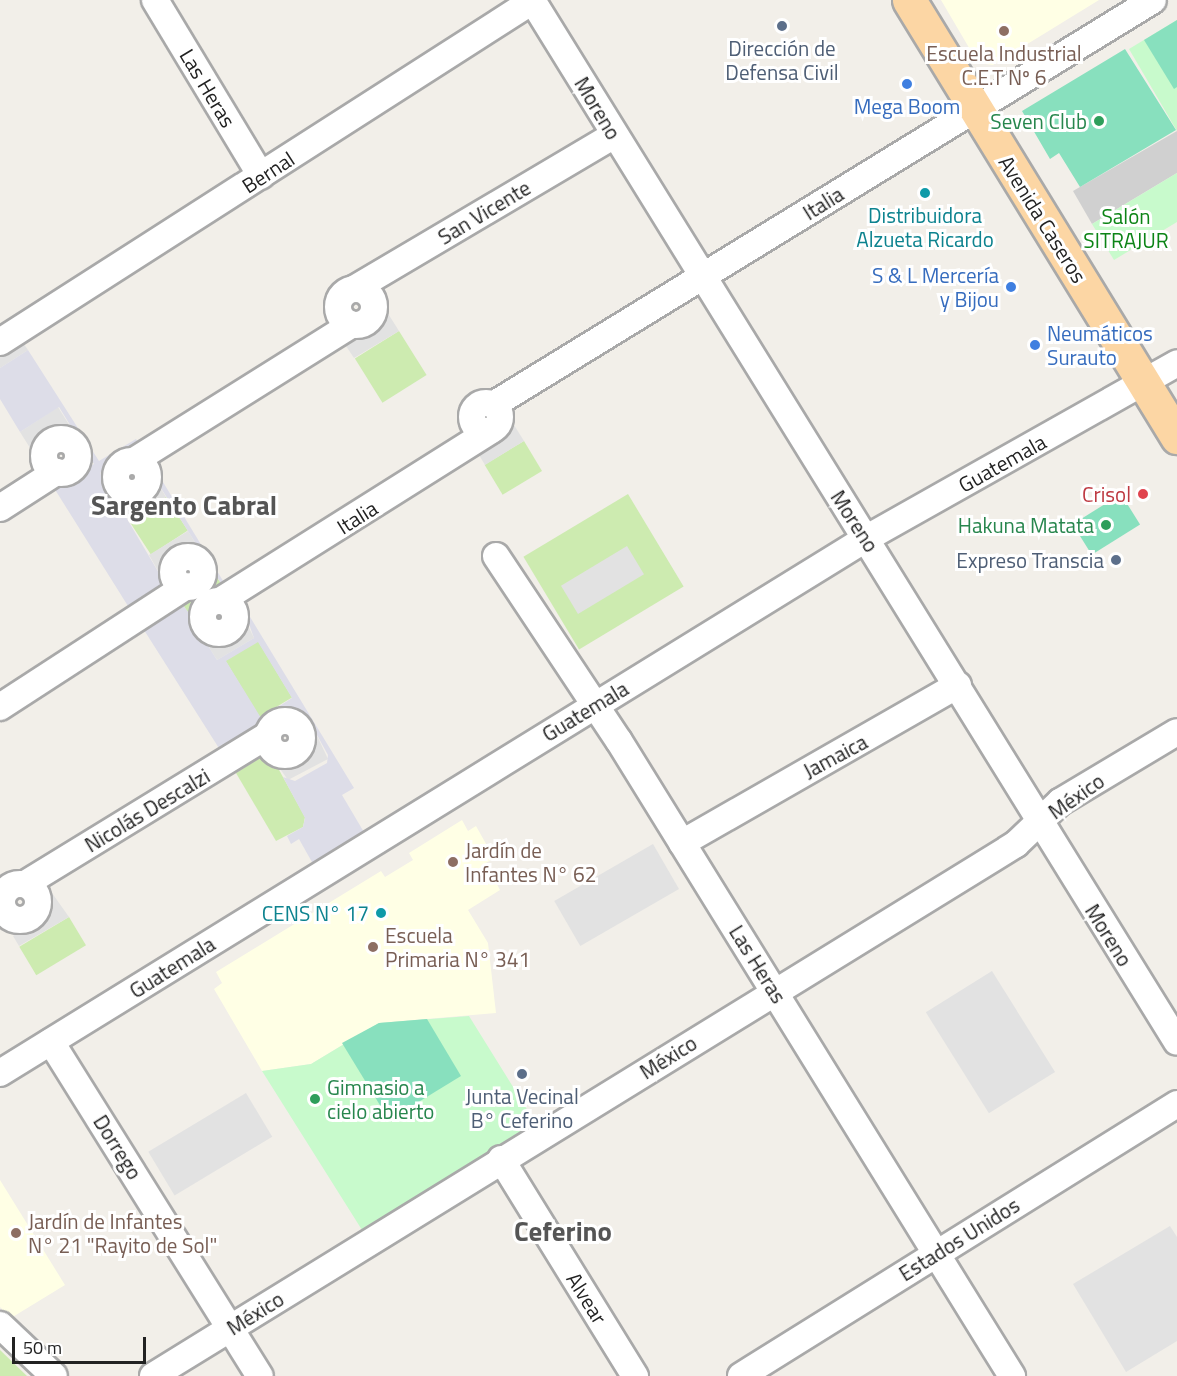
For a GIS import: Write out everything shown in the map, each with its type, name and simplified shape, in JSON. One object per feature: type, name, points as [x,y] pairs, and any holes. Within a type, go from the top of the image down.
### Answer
[{"type":"main road","name":"Avenida Caseros","points":[[909,0],[1177,437]]},
{"type":"street","name":"Las Heras","points":[[155,0],[261,176]]},
{"type":"street","name":"Bernal","points":[[0,342],[533,0]]},
{"type":"street","name":"Moreno","points":[[533,0],[702,277],[958,685],[1039,823],[1177,1042]]},
{"type":"street","name":"Italia","points":[[220,601],[702,277],[1153,0]]},
{"type":"street","name":"San Vicente","points":[[134,461],[352,324],[366,321],[373,307],[370,296],[354,289],[614,135]]},
{"type":"street","name":"Guatemala","points":[[0,1073],[867,538],[1144,384],[1177,363]]},
{"type":"street","points":[[0,508],[56,472]]},
{"type":"street","name":"Las Heras","points":[[496,556],[596,705],[938,1252],[1012,1376]]},
{"type":"street","points":[[0,707],[186,586]]},
{"type":"street","name":"Jamaica","points":[[682,843],[958,685]]},
{"type":"street","name":"México","points":[[153,1376],[501,1159],[1016,844],[1060,802],[1177,732]]},
{"type":"street","name":"Nicolás Descalzi","points":[[10,926],[9,916],[1,900],[11,885],[25,884],[268,735]]},
{"type":"street","name":"Dorrego","points":[[51,1042],[260,1376]]},
{"type":"street","name":"Estados Unidos","points":[[741,1376],[1177,1104]]},
{"type":"street","name":"Alvear","points":[[501,1159],[635,1376]]},
{"type":"street","points":[[0,1325],[54,1376]]},
{"type":"shaded area","name":"Escuela Industrial C.E.T Nº 6","points":[[941,0],[1099,0],[993,65],[978,63]]},
{"type":"shaded area","points":[[1177,131],[1177,173],[1092,224],[1073,191]]},
{"type":"shaded area","points":[[382,304],[399,331],[354,358],[344,343],[374,322]]},
{"type":"shaded area","points":[[19,337],[28,350],[0,368],[0,349]]},
{"type":"shaded area","points":[[28,350],[99,461],[136,439],[141,447],[100,473],[166,585],[133,614],[54,488],[94,464],[59,407],[20,432],[0,399],[0,368]]},
{"type":"shaded area","points":[[58,407],[80,442],[55,434],[42,444],[37,459],[20,432]]},
{"type":"shaded area","points":[[509,417],[524,441],[485,465],[476,450],[500,432]]},
{"type":"shaded area","points":[[114,463],[113,484],[123,494],[142,494],[152,474],[166,497],[128,520],[100,473]]},
{"type":"shaded area","points":[[152,464],[228,589],[199,608],[199,631],[217,660],[254,638],[241,602],[354,788],[342,795],[368,839],[317,871],[299,839],[291,844],[287,836],[303,827],[305,818],[283,777],[295,781],[327,763],[328,755],[312,726],[305,729],[291,717],[276,718],[222,753],[144,630],[183,605],[191,616],[200,601],[222,585],[152,474]],"holes":[[[258,642],[292,698],[261,718],[226,661]]]},
{"type":"shaded area","points":[[188,531],[204,557],[178,555],[169,566],[166,585],[149,555]]},
{"type":"shaded area","points":[[627,546],[644,574],[578,614],[561,586]]},
{"type":"shaded area","points":[[239,607],[254,638],[217,660],[199,631],[217,637],[229,634],[238,623]]},
{"type":"shaded area","points":[[312,725],[328,759],[288,780],[273,759],[299,755],[307,743],[305,729]]},
{"type":"shaded area","name":"Escuela Primaria N° 341","points":[[462,820],[468,831],[476,826],[494,858],[486,863],[500,890],[468,910],[488,943],[496,1013],[379,1023],[311,1064],[262,1071],[214,989],[222,983],[216,972],[381,871],[385,877],[413,860],[409,853]]},
{"type":"shaded area","points":[[653,844],[679,889],[580,946],[554,901]]},
{"type":"shaded area","points":[[52,893],[69,917],[19,946],[13,936],[41,917]]},
{"type":"shaded area","points":[[992,971],[1055,1072],[989,1113],[926,1012]]},
{"type":"shaded area","points":[[246,1093],[272,1137],[175,1195],[148,1152]]},
{"type":"shaded area","name":"Jardín de Infantes N° 21 \"Rayito de Sol\"","points":[[0,1180],[65,1285],[11,1318],[0,1307]]},
{"type":"shaded area","points":[[1170,1226],[1177,1237],[1177,1341],[1126,1372],[1073,1284]]},
{"type":"green space","points":[[1177,20],[1177,131],[1129,49]]},
{"type":"green space","points":[[1177,20],[1177,87],[1174,89],[1144,40]]},
{"type":"green space","name":"Seven Club","points":[[1125,49],[1176,130],[1080,187],[1059,153],[1050,159],[1022,111]]},
{"type":"green space","name":"Salón SITRAJUR","points":[[1177,173],[1177,222],[1114,260],[1092,224]]},
{"type":"green space","points":[[399,331],[427,375],[382,403],[355,359]]},
{"type":"green space","points":[[524,441],[542,471],[503,495],[485,465]]},
{"type":"green space","points":[[628,494],[684,587],[579,649],[523,557]]},
{"type":"green space","name":"Hakuna Matata","points":[[1121,494],[1140,525],[1092,555],[1073,524]]},
{"type":"green space","points":[[166,497],[188,531],[151,555],[129,521]]},
{"type":"green space","points":[[211,568],[222,585],[191,617],[183,605],[204,592]]},
{"type":"green space","points":[[258,641],[292,698],[259,717],[225,661]]},
{"type":"green space","points":[[260,758],[273,759],[305,817],[303,827],[276,841],[236,773]]},
{"type":"green space","points":[[69,917],[86,945],[36,975],[19,947]]},
{"type":"green space","points":[[469,1016],[536,1124],[362,1230],[262,1071],[311,1064],[379,1023]]},
{"type":"green space","points":[[427,1019],[461,1076],[389,1120],[342,1043],[379,1023]]},
{"type":"green space","points":[[0,1350],[27,1376],[0,1376]]},
{"type":"place","name":"Dirección de Defensa Civil","points":[[782,26]]},
{"type":"place","name":"Escuela Industrial C.E.T Nº 6","points":[[1004,31]]},
{"type":"place","name":"Mega Boom","points":[[907,84]]},
{"type":"place","name":"Seven Club","points":[[1099,121]]},
{"type":"place","name":"Distribuidora Alzueta Ricardo","points":[[925,193]]},
{"type":"place","name":"S & L Mercería y Bijou","points":[[1011,287]]},
{"type":"place","name":"Neumáticos Surauto","points":[[1035,345]]},
{"type":"place","name":"Crisol","points":[[1143,494]]},
{"type":"place","name":"Hakuna Matata","points":[[1106,525]]},
{"type":"place","name":"Expreso Transcia","points":[[1116,560]]},
{"type":"place","name":"Jardín de Infantes N° 62","points":[[453,862]]},
{"type":"place","name":"CENS N° 17","points":[[381,913]]},
{"type":"place","name":"Escuela Primaria N° 341","points":[[373,947]]},
{"type":"place","name":"Junta Vecinal B° Ceferino","points":[[522,1074]]},
{"type":"place","name":"Gimnasio a cielo abierto","points":[[315,1099]]},
{"type":"place","name":"Jardín de Infantes N° 21 \"Rayito de Sol\"","points":[[16,1233]]},
{"type":"district","name":"Sargento Cabral","points":[[184,505]]},
{"type":"district","name":"Ceferino","points":[[563,1231]]}]
